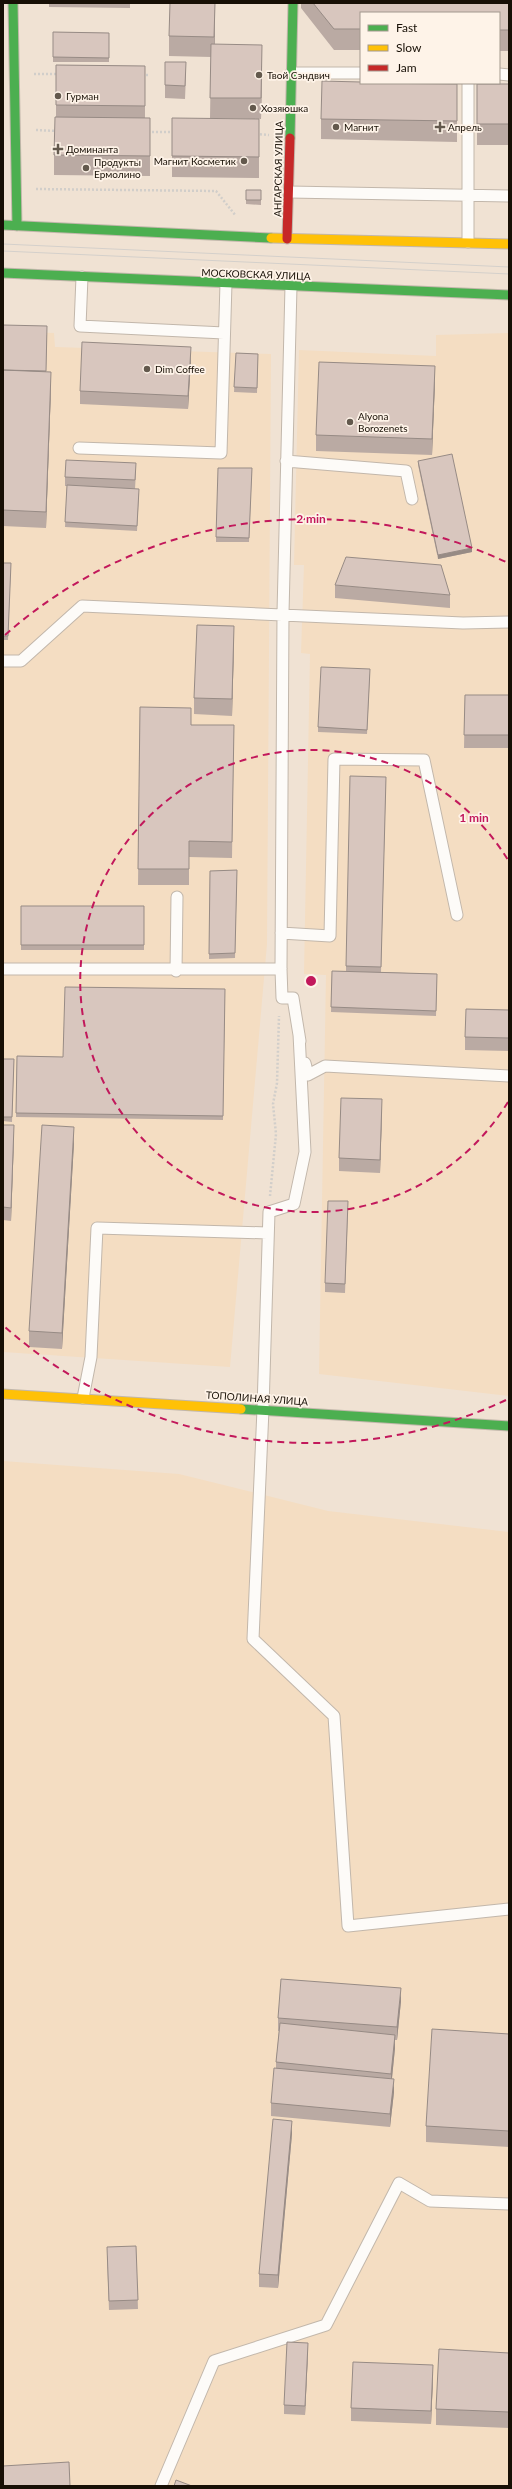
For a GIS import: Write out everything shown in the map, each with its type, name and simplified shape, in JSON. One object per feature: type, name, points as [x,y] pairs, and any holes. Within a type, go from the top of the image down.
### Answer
[{"type":"street","points":[[13,3],[17,226]]},
{"type":"street","name":"АНГАРСКАЯ УЛИЦА","points":[[287,238],[292,3]]},
{"type":"street","points":[[3,225],[287,238],[509,244]]},
{"type":"street","name":"МОСКОВСКАЯ УЛИЦА","points":[[3,274],[509,295]]},
{"type":"street","name":"ТОПОЛИНАЯ УЛИЦА","points":[[3,1394],[263,1409],[509,1426]]},
{"type":"lane","points":[[291,73],[360,73]]},
{"type":"lane","points":[[468,84],[468,242]]},
{"type":"lane","points":[[289,192],[468,194],[509,196]]},
{"type":"lane","points":[[82,277],[80,326],[224,333]]},
{"type":"lane","points":[[79,448],[221,453],[226,283]]},
{"type":"lane","points":[[291,286],[283,613],[282,998],[293,998],[308,1075],[325,1066],[509,1076]]},
{"type":"lane","points":[[286,461],[406,471],[412,500]]},
{"type":"lane","points":[[3,661],[22,661],[82,606],[283,613],[463,623],[509,622]]},
{"type":"lane","points":[[281,933],[330,936],[334,759],[424,760],[456,914]]},
{"type":"lane","points":[[176,971],[177,898]]},
{"type":"lane","points":[[3,969],[176,971],[281,969]]},
{"type":"lane","points":[[299,1034],[305,1152],[294,1204],[268,1212],[263,1409],[253,1639],[334,1716],[348,1926],[509,1909]]},
{"type":"lane","points":[[83,1398],[91,1357],[97,1228],[267,1233]]},
{"type":"lane","points":[[161,2486],[214,2361],[326,2325],[399,2183],[430,2201],[509,2204]]},
{"type":"path","points":[[32,74],[63,74]]},
{"type":"path","points":[[134,75],[150,75]]},
{"type":"path","points":[[32,130],[59,131]]},
{"type":"path","points":[[142,132],[180,132]]},
{"type":"path","points":[[250,134],[289,135]]},
{"type":"path","points":[[16,188],[216,191],[239,219]]},
{"type":"path","points":[[268,1212],[276,1134],[273,1104],[277,1083],[278,1037],[282,998]]},
{"type":"shaded area","points":[[3,331],[54,333],[55,347],[271,354],[267,944],[230,1367],[3,1352]]},
{"type":"shaded area","points":[[509,333],[509,1396],[319,1374],[326,975],[304,974],[310,654],[301,653],[304,565],[294,565],[299,350],[436,356],[436,335]]},
{"type":"shaded area","points":[[3,1461],[179,1474],[328,1511],[509,1532],[509,2486],[3,2486]]},
{"type":"building","points":[[170,3],[215,3],[214,37],[169,36]]},
{"type":"building","points":[[313,3],[509,3],[509,30],[500,30],[500,12],[360,12],[360,29],[334,29]]},
{"type":"building","points":[[53,32],[109,33],[109,58],[53,57]]},
{"type":"building","points":[[211,44],[262,45],[261,98],[210,98]]},
{"type":"building","points":[[165,62],[186,62],[185,86],[165,85]]},
{"type":"building","points":[[56,65],[145,66],[145,106],[56,105]]},
{"type":"building","points":[[322,81],[360,82],[360,84],[457,84],[457,121],[321,119]]},
{"type":"building","points":[[477,84],[509,84],[509,124],[477,124]]},
{"type":"building","points":[[55,117],[150,118],[150,156],[54,155]]},
{"type":"building","points":[[172,118],[259,119],[259,157],[172,156]]},
{"type":"building","points":[[246,190],[261,190],[261,200],[246,200]]},
{"type":"building","points":[[3,325],[47,326],[46,371],[3,370]]},
{"type":"building","points":[[82,342],[191,347],[188,396],[80,391]]},
{"type":"building","points":[[236,353],[258,354],[257,388],[234,387]]},
{"type":"building","points":[[319,362],[435,366],[432,439],[316,435]]},
{"type":"building","points":[[3,370],[51,372],[46,512],[3,510]]},
{"type":"building","points":[[452,454],[472,548],[438,555],[418,461]]},
{"type":"building","points":[[66,460],[136,463],[135,480],[65,477]]},
{"type":"building","points":[[218,468],[252,468],[249,538],[216,537]]},
{"type":"building","points":[[67,485],[139,489],[137,526],[65,522]]},
{"type":"building","points":[[346,557],[441,565],[450,595],[335,585]]},
{"type":"building","points":[[3,563],[11,563],[8,636],[3,636]]},
{"type":"building","points":[[197,625],[234,626],[232,699],[194,698]]},
{"type":"building","points":[[321,667],[370,669],[367,730],[318,727]]},
{"type":"building","points":[[465,695],[509,695],[509,735],[464,735]]},
{"type":"building","points":[[140,707],[191,708],[191,725],[234,725],[232,842],[189,841],[189,869],[138,869]]},
{"type":"building","points":[[350,776],[386,777],[381,967],[346,966]]},
{"type":"building","points":[[237,870],[235,953],[209,954],[210,871]]},
{"type":"building","points":[[21,906],[144,906],[144,945],[21,945]]},
{"type":"building","points":[[332,971],[437,974],[436,1011],[331,1007]]},
{"type":"building","points":[[65,987],[225,989],[223,1116],[16,1113],[17,1056],[63,1057]]},
{"type":"building","points":[[466,1009],[509,1010],[509,1038],[465,1037]]},
{"type":"building","points":[[3,1059],[14,1059],[12,1117],[3,1117]]},
{"type":"building","points":[[341,1098],[382,1099],[380,1160],[339,1158]]},
{"type":"building","points":[[3,1125],[14,1125],[11,1208],[3,1207]]},
{"type":"building","points":[[42,1125],[74,1127],[62,1333],[29,1331]]},
{"type":"building","points":[[328,1201],[348,1201],[345,1284],[325,1283]]},
{"type":"building","points":[[281,1979],[401,1988],[397,2027],[278,2018]]},
{"type":"building","points":[[280,2023],[395,2035],[391,2074],[276,2062]]},
{"type":"building","points":[[432,2029],[509,2034],[509,2131],[426,2126]]},
{"type":"building","points":[[274,2068],[394,2079],[390,2114],[271,2103]]},
{"type":"building","points":[[273,2119],[292,2121],[278,2275],[259,2274]]},
{"type":"building","points":[[136,2246],[138,2300],[109,2301],[107,2247]]},
{"type":"building","points":[[287,2342],[308,2343],[305,2406],[284,2405]]},
{"type":"building","points":[[439,2349],[509,2353],[509,2412],[436,2409]]},
{"type":"building","points":[[353,2362],[433,2365],[431,2411],[351,2408]]},
{"type":"building","points":[[69,2462],[70,2486],[3,2486],[3,2466]]},
{"type":"building","points":[[176,2480],[192,2486],[174,2486]]},
{"type":"tram line","points":[[3,244],[509,267]]},
{"type":"tram line","points":[[3,251],[509,274]]},
{"type":"traffic: fast","points":[[13,3],[17,226]]},
{"type":"traffic: fast","points":[[290,138],[293,3]]},
{"type":"traffic: fast","points":[[3,225],[271,238]]},
{"type":"traffic: fast","points":[[3,273],[509,295]]},
{"type":"traffic: fast","points":[[241,1409],[509,1426]]},
{"type":"traffic: slow","points":[[271,238],[509,244]]},
{"type":"traffic: slow","points":[[3,1394],[241,1409]]},
{"type":"traffic: jam","points":[[287,239],[290,138]]},
{"type":"place","name":"Твой Сэндвич","points":[[259,75]]},
{"type":"place","name":"Гурман","points":[[58,96]]},
{"type":"place","name":"Хозяюшка","points":[[253,108]]},
{"type":"place","name":"Магнит","points":[[336,127]]},
{"type":"place","name":"Апрель","points":[[440,127]]},
{"type":"place","name":"Доминанта","points":[[58,149]]},
{"type":"place","name":"Магнит Косметик","points":[[244,161]]},
{"type":"place","name":"Продукты Ермолино","points":[[86,168]]},
{"type":"place","name":"Dim Coffee","points":[[147,369]]},
{"type":"place","name":"Alyona Borozenets","points":[[350,422]]}]
